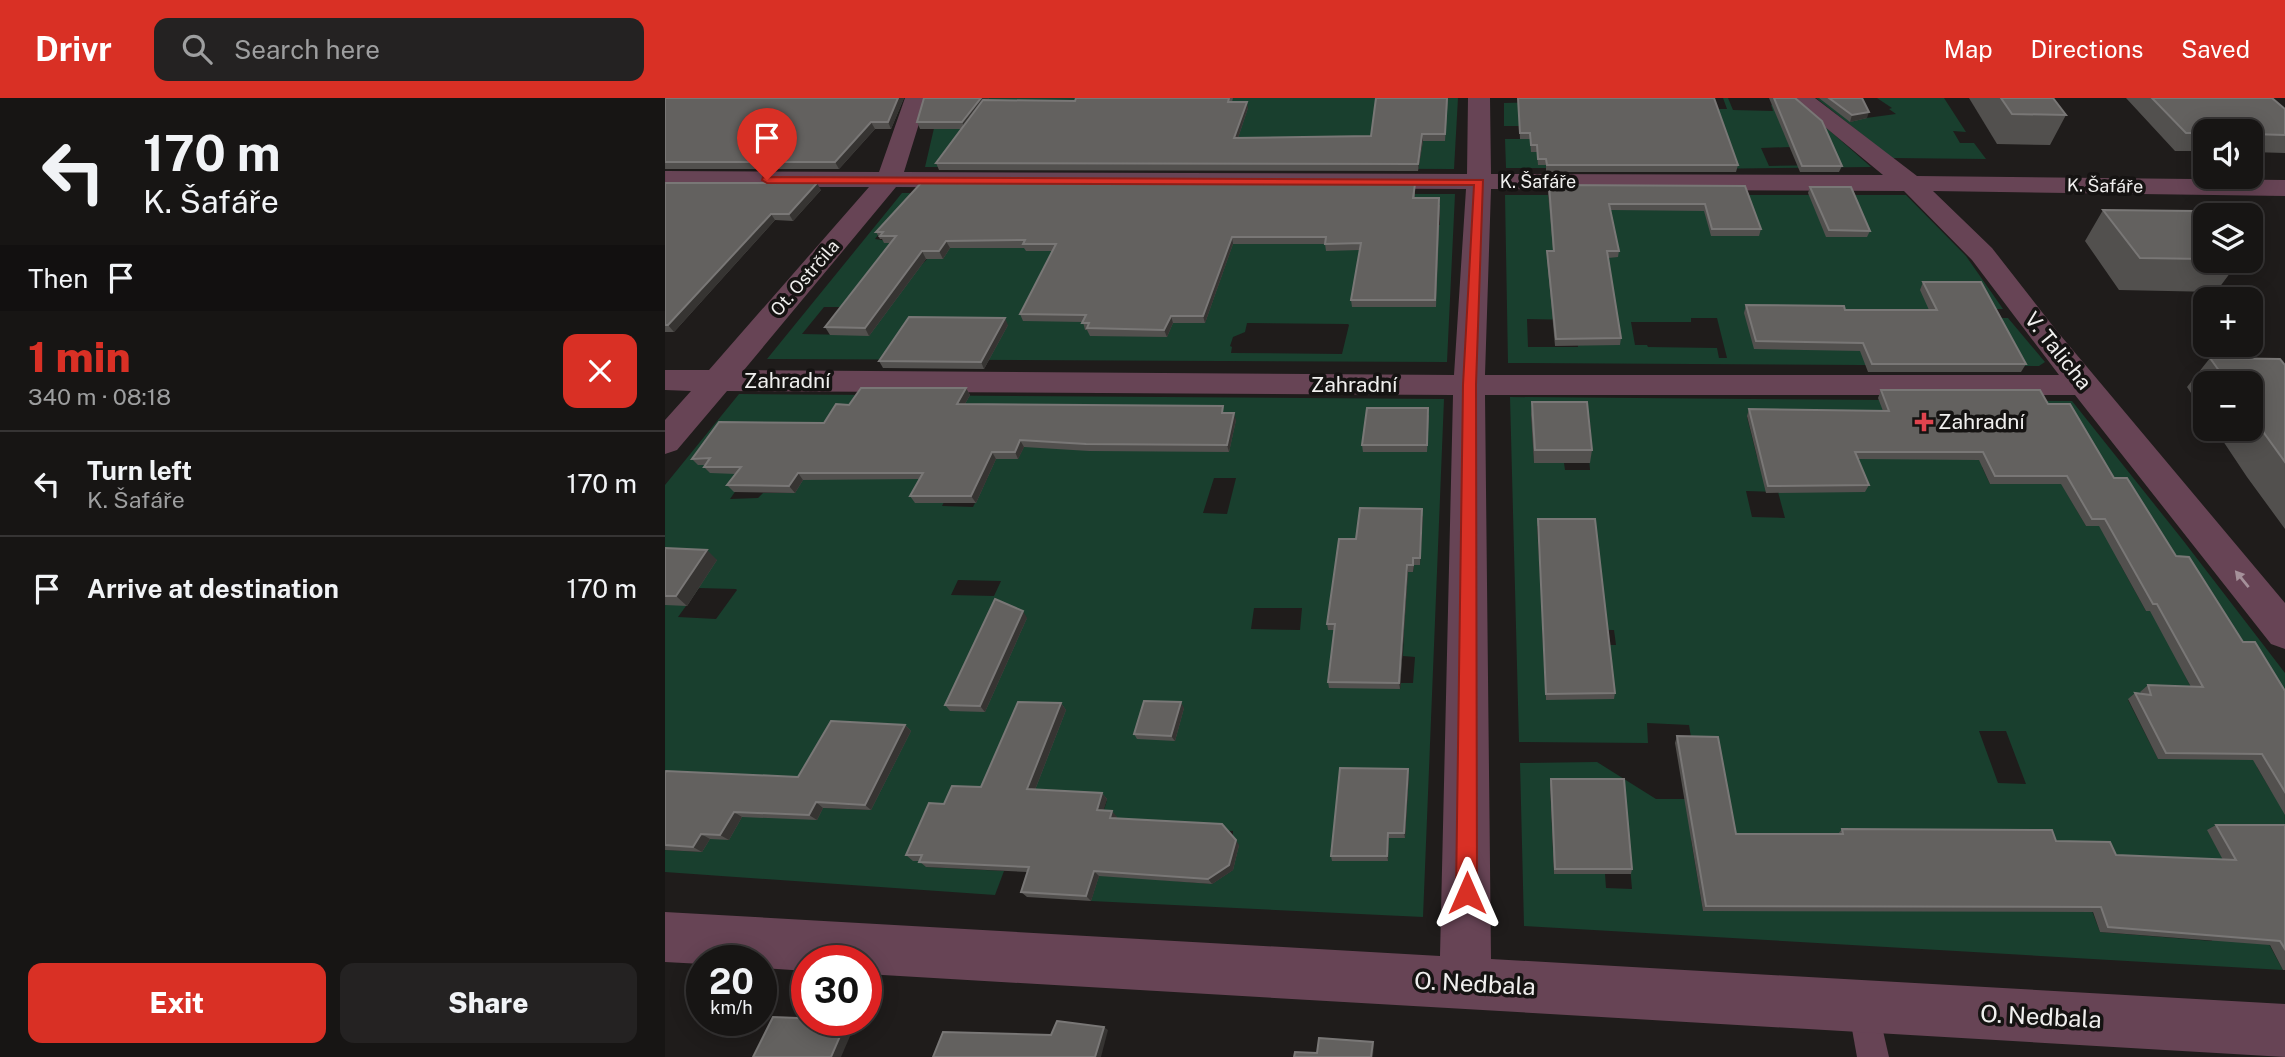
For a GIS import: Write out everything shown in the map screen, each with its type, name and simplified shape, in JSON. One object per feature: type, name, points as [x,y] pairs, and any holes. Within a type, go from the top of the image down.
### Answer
[{"type":"street","name":"Ot. Ostrčila","points":[[665,442],[889,180],[916,98]]},
{"type":"street","points":[[1464,984],[1468,931],[1469,385],[1479,182],[1479,98]]},
{"type":"street","name":"V. Talicha","points":[[1801,98],[1880,162],[1911,183],[1982,254],[2285,632]]},
{"type":"street","name":"K. Šafáře","points":[[665,179],[1911,183],[2285,188]]},
{"type":"street","name":"Zahradní","points":[[665,380],[1469,385],[2085,385]]},
{"type":"street","name":"O. Nedbala","points":[[665,937],[2285,1031]]},
{"type":"lane","points":[[1864,1007],[1873,1057]]},
{"type":"green space","points":[[941,98],[1458,98],[1454,169],[925,167]]},
{"type":"green space","points":[[1684,98],[1703,109],[1727,109],[1723,98],[1728,98],[1733,110],[1773,111],[1771,105],[1791,105],[1804,108],[1871,167],[1698,169],[1597,147],[1531,152],[1537,152],[1554,165],[1554,168],[1506,168],[1505,139],[1536,139],[1519,119],[1519,126],[1504,126],[1504,103]],"holes":[[[1790,147],[1836,165],[1769,166],[1761,148]]]},
{"type":"green space","points":[[1816,98],[1840,98],[1866,118],[1896,114],[1877,98],[1944,98],[1966,132],[1953,131],[1960,143],[1974,143],[1986,159],[1892,158]]},
{"type":"green space","points":[[902,193],[1455,194],[1447,362],[767,359]],"holes":[[[1392,205],[1440,205],[1440,225],[1390,225]],[[890,220],[943,258],[927,259],[917,270],[900,243],[875,239]],[[824,307],[852,307],[850,335],[802,334]],[[1247,323],[1349,325],[1342,354],[1231,353],[1233,337],[1245,332]]]},
{"type":"green space","points":[[1505,195],[1548,195],[1550,207],[1607,258],[1606,195],[1906,195],[1966,256],[2003,309],[1988,309],[1993,318],[2008,318],[2045,362],[2039,366],[1508,363]],"holes":[[[1691,318],[1717,318],[1727,358],[1719,358],[1717,348],[1635,345],[1631,322],[1691,322]],[[1527,319],[1575,320],[1578,347],[1528,347]]]},
{"type":"green space","points":[[739,394],[1444,399],[1423,917],[1091,901],[1117,817],[1102,816],[1107,800],[929,861],[927,867],[1004,871],[995,895],[665,872],[665,850],[702,852],[665,783],[665,485]],"holes":[[[1064,413],[1024,447],[1018,459],[990,458]],[[748,473],[795,493],[763,493],[758,498],[730,499]],[[957,477],[988,477],[973,507],[942,506]],[[1214,478],[1236,478],[1227,514],[1203,513]],[[1423,516],[1420,564],[1414,565],[1413,572],[1401,572],[1357,546]],[[958,580],[1001,581],[994,596],[951,595]],[[699,588],[737,590],[716,619],[678,617]],[[1254,608],[1302,608],[1300,630],[1251,629]],[[1337,628],[1404,629],[1403,656],[1415,657],[1413,683],[1401,683],[1400,689]],[[1409,774],[1405,837],[1389,838]],[[790,793],[871,810],[823,808],[816,820]],[[1178,828],[1233,831],[1233,870],[1212,884],[1162,880]]]},
{"type":"green space","points":[[1510,397],[1884,400],[1909,459],[1957,459],[1932,404],[1939,404],[1937,400],[2072,401],[2285,673],[2285,746],[2258,746],[2270,767],[2257,767],[2270,789],[2283,789],[2285,792],[2285,870],[2265,831],[2208,831],[2283,970],[1524,926],[1520,763],[1597,762],[1656,799],[1725,799],[1715,744],[1692,743],[1689,725],[1647,723],[1648,743],[1519,742]],"holes":[[[2006,411],[2065,412],[2096,465],[2059,465],[2049,449],[2013,446],[2002,424],[2012,424]],[[1531,415],[1589,415],[1591,431],[1587,432],[1590,470],[1565,470],[1564,463],[1534,463]],[[1747,417],[1864,418],[1878,459],[1817,458],[1822,471],[1857,472],[1865,492],[1795,492],[1781,458],[1757,457]],[[1982,467],[2029,467],[2037,483],[1990,484]],[[2072,477],[2098,477],[2103,485],[2121,485],[2146,526],[2086,526],[2062,485],[2075,485]],[[1746,491],[1778,492],[1785,518],[1752,517]],[[1537,526],[1594,526],[1598,567],[1558,567],[1558,575],[1540,575]],[[2129,554],[2158,554],[2164,563],[2182,564],[2211,611],[2146,611],[2120,564],[2134,563]],[[1542,629],[1614,630],[1616,645],[1609,645],[1614,699],[1546,699]],[[2183,649],[2246,649],[2280,705],[2213,705],[2207,695],[2195,695],[2176,658],[2186,658]],[[2141,692],[2162,693],[2197,759],[2158,759],[2128,700],[2144,701]],[[1979,731],[2006,731],[2026,784],[1998,783]],[[1550,784],[1592,784],[1594,800],[1624,799],[1632,889],[1606,888],[1605,874],[1554,874]],[[1837,835],[2016,835],[2045,911],[1857,911]],[[1784,839],[1799,910],[1703,911],[1691,840]],[[2068,847],[2102,847],[2108,860],[2208,865],[2242,938],[2211,937],[2212,941],[2100,932]]]},
{"type":"building","points":[[665,98],[898,98],[888,122],[871,122],[835,162],[665,162]]},
{"type":"building","points":[[924,98],[981,98],[962,122],[917,122]]},
{"type":"building","points":[[1076,98],[1229,98],[1228,102],[1247,102],[1234,138],[1371,136],[1376,98],[1447,98],[1445,134],[1422,134],[1418,164],[936,163],[983,100],[1075,101]]},
{"type":"building","points":[[1518,98],[1714,98],[1738,165],[1547,165],[1546,159],[1538,159],[1537,145],[1531,145],[1530,133],[1520,133]]},
{"type":"building","points":[[1774,98],[1795,98],[1822,121],[1842,166],[1802,166]]},
{"type":"building","points":[[1829,98],[1862,98],[1869,112],[1852,115]]},
{"type":"building","points":[[2001,98],[2053,98],[2066,115],[2012,114]]},
{"type":"building","points":[[2152,98],[2272,98],[2285,109],[2285,135],[2263,134],[2263,119],[2193,119],[2193,133],[2186,133]]},
{"type":"building","points":[[665,183],[817,183],[789,214],[771,214],[668,325],[665,325]]},
{"type":"building","points":[[921,183],[1415,184],[1413,198],[1439,198],[1435,300],[1351,300],[1361,243],[1325,244],[1326,237],[1232,237],[1203,316],[1171,316],[1164,330],[1087,328],[1089,323],[1082,323],[1086,315],[1020,314],[1056,244],[1023,244],[1025,240],[946,241],[939,251],[922,251],[865,328],[825,327],[896,236],[880,236],[883,232],[876,232]]},
{"type":"building","points":[[1549,185],[1745,186],[1761,229],[1712,229],[1705,204],[1609,204],[1619,251],[1607,251],[1621,338],[1556,339],[1547,251],[1554,251]]},
{"type":"building","points":[[1810,187],[1851,187],[1870,231],[1829,230]]},
{"type":"building","points":[[2103,210],[2193,211],[2193,259],[2140,258]]},
{"type":"building","points":[[1923,282],[1981,282],[2026,364],[1872,364],[1863,343],[1756,341],[1746,305],[1844,306],[1845,310],[1937,310]]},
{"type":"building","points":[[909,317],[1005,318],[981,362],[879,361]]},
{"type":"building","points":[[2210,358],[2280,359],[2285,365],[2285,462],[2263,432],[2263,371],[2219,371]]},
{"type":"building","points":[[861,388],[966,388],[957,404],[1223,406],[1222,413],[1234,413],[1227,445],[1086,444],[1020,440],[1015,452],[992,452],[971,496],[910,496],[923,473],[798,473],[789,486],[727,485],[741,467],[704,467],[710,458],[692,459],[719,422],[824,423],[836,404],[849,405]]},
{"type":"building","points":[[1881,390],[2040,390],[2048,404],[2070,404],[2114,478],[2127,478],[2176,556],[2189,557],[2243,642],[2255,642],[2285,691],[2285,792],[2262,754],[2166,753],[2135,693],[2151,695],[2148,685],[2203,687],[2105,519],[2092,519],[2067,476],[1995,476],[1983,452],[1855,452],[1869,485],[1768,486],[1749,409],[1889,411]]},
{"type":"building","points":[[1532,402],[1587,402],[1592,450],[1535,450]]},
{"type":"building","points":[[1367,408],[1428,408],[1427,445],[1362,445]]},
{"type":"building","points":[[1360,508],[1422,509],[1420,558],[1413,558],[1413,565],[1407,565],[1399,683],[1328,682],[1335,624],[1327,624],[1339,539],[1356,539]]},
{"type":"building","points":[[1538,519],[1595,519],[1615,693],[1546,694]]},
{"type":"building","points":[[665,548],[707,550],[676,596],[665,596]]},
{"type":"building","points":[[995,599],[1023,611],[980,706],[945,705]]},
{"type":"building","points":[[1144,701],[1181,702],[1171,736],[1134,734]]},
{"type":"building","points":[[1018,702],[1061,703],[1027,789],[1102,793],[1097,810],[1112,811],[1110,818],[1222,824],[1236,840],[1229,865],[1208,879],[1094,871],[1086,896],[1021,892],[1029,867],[919,862],[922,855],[906,855],[929,803],[944,804],[952,786],[981,787]]},
{"type":"building","points":[[831,721],[905,725],[865,805],[816,802],[809,815],[734,812],[720,835],[701,834],[693,847],[665,845],[666,771],[798,777]]},
{"type":"building","points":[[1677,736],[1718,737],[1736,834],[1843,834],[1842,829],[2052,830],[2056,841],[2110,842],[2116,855],[2236,860],[2216,825],[2285,825],[2285,949],[2280,941],[2108,927],[2101,907],[1706,906]]},
{"type":"building","points":[[1340,768],[1408,769],[1404,833],[1388,833],[1387,856],[1331,856]]},
{"type":"building","points":[[1551,779],[1624,779],[1632,869],[1555,869]]},
{"type":"building","points":[[777,1017],[791,1018],[791,1036],[840,1036],[831,1057],[753,1057],[764,1036],[777,1036]]},
{"type":"building","points":[[1057,1021],[1104,1027],[1095,1057],[933,1057],[943,1032],[1051,1035]]},
{"type":"building","points":[[1319,1038],[1373,1042],[1371,1057],[1294,1057],[1295,1052],[1317,1053]]},
{"type":"place","name":"Zahradní","points":[[1924,422]]},
{"type":"route","points":[[767,180],[1479,182],[1469,385],[1467,893]]}]
